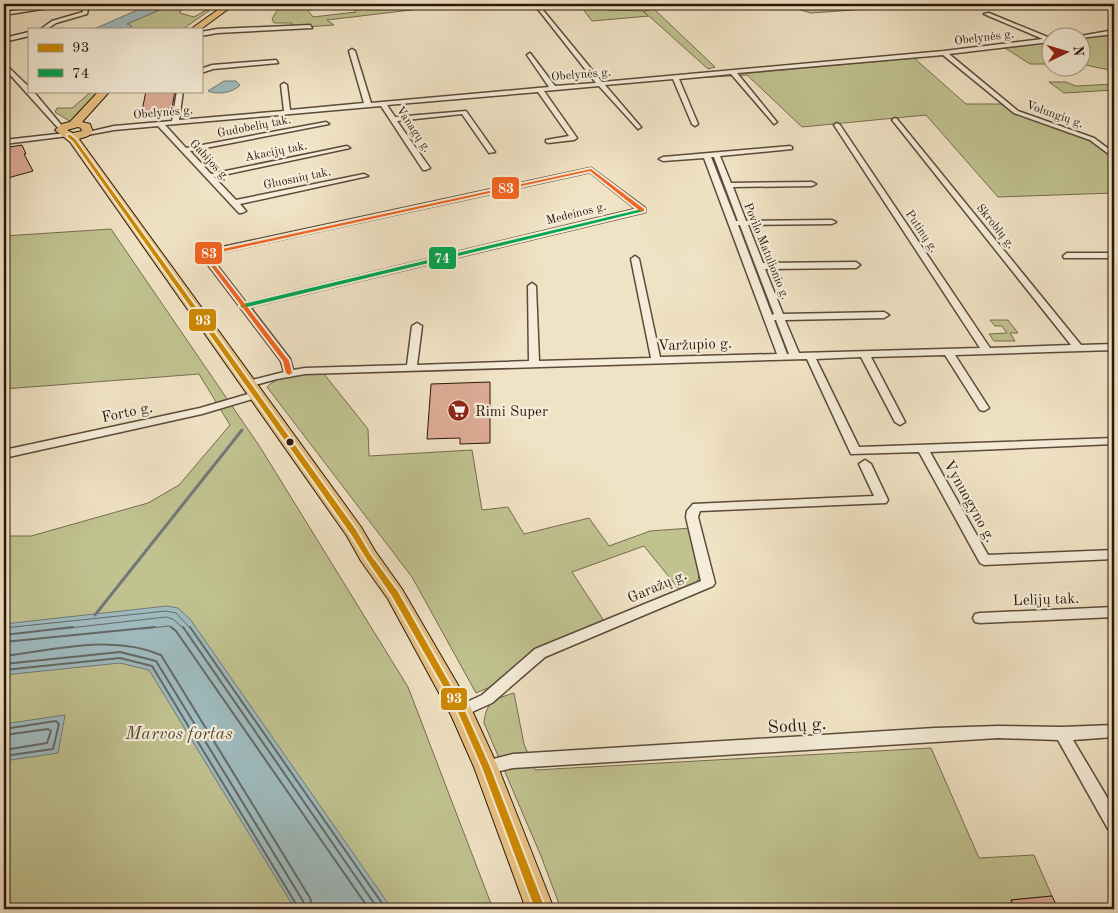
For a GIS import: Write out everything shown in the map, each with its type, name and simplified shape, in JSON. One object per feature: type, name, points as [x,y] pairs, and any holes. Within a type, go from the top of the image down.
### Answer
[{"type":"main road","points":[[196,28],[230,4]]},
{"type":"main road","points":[[92,165],[82,139],[80,120],[104,92]]},
{"type":"main road","points":[[64,132],[81,128]]},
{"type":"main road","points":[[64,132],[81,128]]},
{"type":"main road","points":[[64,132],[92,165],[354,532],[368,556],[395,594],[461,711],[486,767],[540,909]]},
{"type":"street","points":[[4,14],[72,4]]},
{"type":"street","points":[[45,28],[54,22],[85,13],[86,10],[79,4]]},
{"type":"street","points":[[307,4],[311,7],[340,4]]},
{"type":"street","points":[[536,4],[600,84],[638,127]]},
{"type":"street","points":[[987,14],[1040,36]]},
{"type":"street","points":[[202,34],[217,31],[310,27]]},
{"type":"street","points":[[1090,35],[1114,32]]},
{"type":"street","points":[[4,40],[28,34]]},
{"type":"street","name":"Obelynės g.","points":[[81,128],[114,128],[286,113],[944,53],[1040,41]]},
{"type":"street","points":[[352,51],[368,105]]},
{"type":"street","name":"Volungių g.","points":[[944,53],[1010,108],[1032,119],[1092,139],[1114,156]]},
{"type":"street","points":[[530,55],[553,88]]},
{"type":"street","points":[[202,71],[212,67],[276,62]]},
{"type":"street","points":[[5,69],[28,90]]},
{"type":"street","points":[[733,72],[774,122]]},
{"type":"street","points":[[675,77],[695,124]]},
{"type":"street","points":[[284,85],[286,113]]},
{"type":"street","points":[[540,90],[574,138],[548,141]]},
{"type":"street","points":[[4,142],[64,132],[49,112],[30,92]]},
{"type":"street","points":[[175,123],[180,92]]},
{"type":"street","name":"Vanagų g.","points":[[383,104],[426,168]]},
{"type":"street","points":[[49,112],[66,123],[81,128]]},
{"type":"street","points":[[393,119],[464,112],[491,152]]},
{"type":"street","name":"Skroblų g.","points":[[895,120],[1078,348]]},
{"type":"street","name":"Gabijos g.","points":[[160,124],[242,212]]},
{"type":"street","name":"Gudobelių tak.","points":[[186,150],[326,124]]},
{"type":"street","name":"Putinų g.","points":[[837,125],[987,351]]},
{"type":"street","name":"Akacijų tak.","points":[[210,176],[347,148]]},
{"type":"street","points":[[664,159],[790,148]]},
{"type":"street","name":"Povilo Matulionio g.","points":[[711,155],[728,185],[795,356]]},
{"type":"street","name":"Povilo Matulionio g.","points":[[711,155],[732,223],[783,357]]},
{"type":"street","name":"Medeinos g.","points":[[591,170],[642,210],[243,306],[204,254],[591,170]]},
{"type":"street","name":"Gluosnių tak.","points":[[235,203],[364,176]]},
{"type":"street","points":[[728,185],[812,184]]},
{"type":"street","points":[[732,223],[832,222]]},
{"type":"street","points":[[1067,256],[1114,256]]},
{"type":"street","points":[[635,259],[656,360]]},
{"type":"street","points":[[760,266],[856,265]]},
{"type":"street","points":[[532,286],[534,364]]},
{"type":"street","points":[[243,306],[286,361],[289,373]]},
{"type":"street","points":[[768,317],[884,315]]},
{"type":"street","points":[[412,368],[417,326]]},
{"type":"street","name":"Varžupio g.","points":[[251,390],[289,373],[305,371],[1114,347]]},
{"type":"street","points":[[948,352],[984,408]]},
{"type":"street","points":[[864,354],[900,422]]},
{"type":"street","name":"Vynuogyno g.","points":[[810,356],[855,451],[1114,441]]},
{"type":"street","name":"Forto g.","points":[[4,454],[202,411],[251,390]]},
{"type":"street","name":"Vynuogyno g.","points":[[923,448],[984,560],[1114,555]]},
{"type":"street","name":"Garažų g.","points":[[461,711],[487,699],[540,653],[708,583],[692,517],[693,511],[697,507],[882,500],[865,464]]},
{"type":"street","name":"Lelijų tak.","points":[[980,618],[1114,612]]},
{"type":"street","name":"Sodų g.","points":[[486,767],[513,761],[935,735],[998,732],[1062,734],[1112,731]]},
{"type":"street","points":[[1062,734],[1114,824]]},
{"type":"green space","points":[[173,4],[182,4],[180,13],[194,17],[206,10],[210,10],[184,28],[130,28],[127,24]]},
{"type":"green space","points":[[281,4],[303,4],[313,17],[356,12],[351,4],[453,5],[327,20],[334,25],[290,28],[292,23],[274,23],[272,19]]},
{"type":"green space","points":[[579,4],[604,4],[608,10],[643,11],[648,16],[644,11],[654,9],[715,67],[708,69],[649,16],[592,21]]},
{"type":"green space","points":[[779,4],[939,4],[811,13]]},
{"type":"green space","points":[[1114,33],[1114,71],[1090,66],[1090,37]]},
{"type":"green space","points":[[1040,43],[1040,64],[1030,64],[1005,48]]},
{"type":"green space","points":[[914,58],[966,104],[1002,104],[1025,117],[1082,136],[1094,142],[1114,158],[1114,193],[998,197],[926,115],[802,127],[747,75],[695,78]]},
{"type":"green space","points":[[1049,82],[1066,82],[1076,86],[1114,84],[1114,90],[1064,93]]},
{"type":"green space","points":[[91,92],[100,92],[71,122],[55,112],[57,108],[72,108]]},
{"type":"green space","name":"Marvos fortas","points":[[111,229],[260,447],[408,687],[493,909],[4,909],[4,536],[31,536],[148,503],[179,485],[230,425],[199,374],[4,389],[4,236]]},
{"type":"green space","points":[[990,320],[1008,320],[1018,333],[1010,333],[1015,341],[994,341],[989,334],[1007,333],[1002,326],[995,326]]},
{"type":"green space","points":[[309,374],[324,374],[368,429],[369,456],[472,450],[482,510],[508,507],[524,534],[589,518],[609,546],[650,531],[691,528],[701,564],[697,585],[678,588],[644,546],[572,572],[604,621],[495,685],[476,693],[412,577],[267,387],[281,379]]},
{"type":"green space","points":[[514,693],[524,744],[535,770],[931,748],[979,858],[1034,855],[1052,896],[1011,900],[1015,909],[561,909],[541,856],[484,723],[489,705],[497,699]]},
{"type":"water","points":[[151,4],[173,4],[127,24],[132,26],[129,28],[96,28]]},
{"type":"water","points":[[224,81],[236,81],[240,85],[233,90],[225,92],[216,93],[208,91]]},
{"type":"water","points":[[167,606],[178,608],[190,619],[392,909],[295,909],[149,670],[120,663],[4,675],[4,624]]},
{"type":"water","points":[[65,715],[58,753],[4,761],[4,724]]},
{"type":"building","points":[[146,92],[175,92],[172,108],[142,111]]},
{"type":"building","points":[[22,145],[26,154],[24,154],[33,171],[4,179],[4,148]]},
{"type":"building","name":"Rimi Super","points":[[490,382],[490,443],[460,444],[460,438],[427,439],[431,384]]},
{"type":"building","points":[[1052,896],[1058,909],[1015,909],[1011,900]]},
{"type":"waterway","points":[[95,615],[242,430]]},
{"type":"transit line","name":"93","points":[[69,136],[74,140],[354,532],[368,556],[395,594],[461,711],[486,767],[540,909]]},
{"type":"transit line","name":"83","points":[[289,373],[286,361],[204,254],[591,170],[642,210]]},
{"type":"transit line","name":"74","points":[[243,306],[642,210]]},
{"type":"place","name":"Rimi Super","points":[[459,411]]}]
